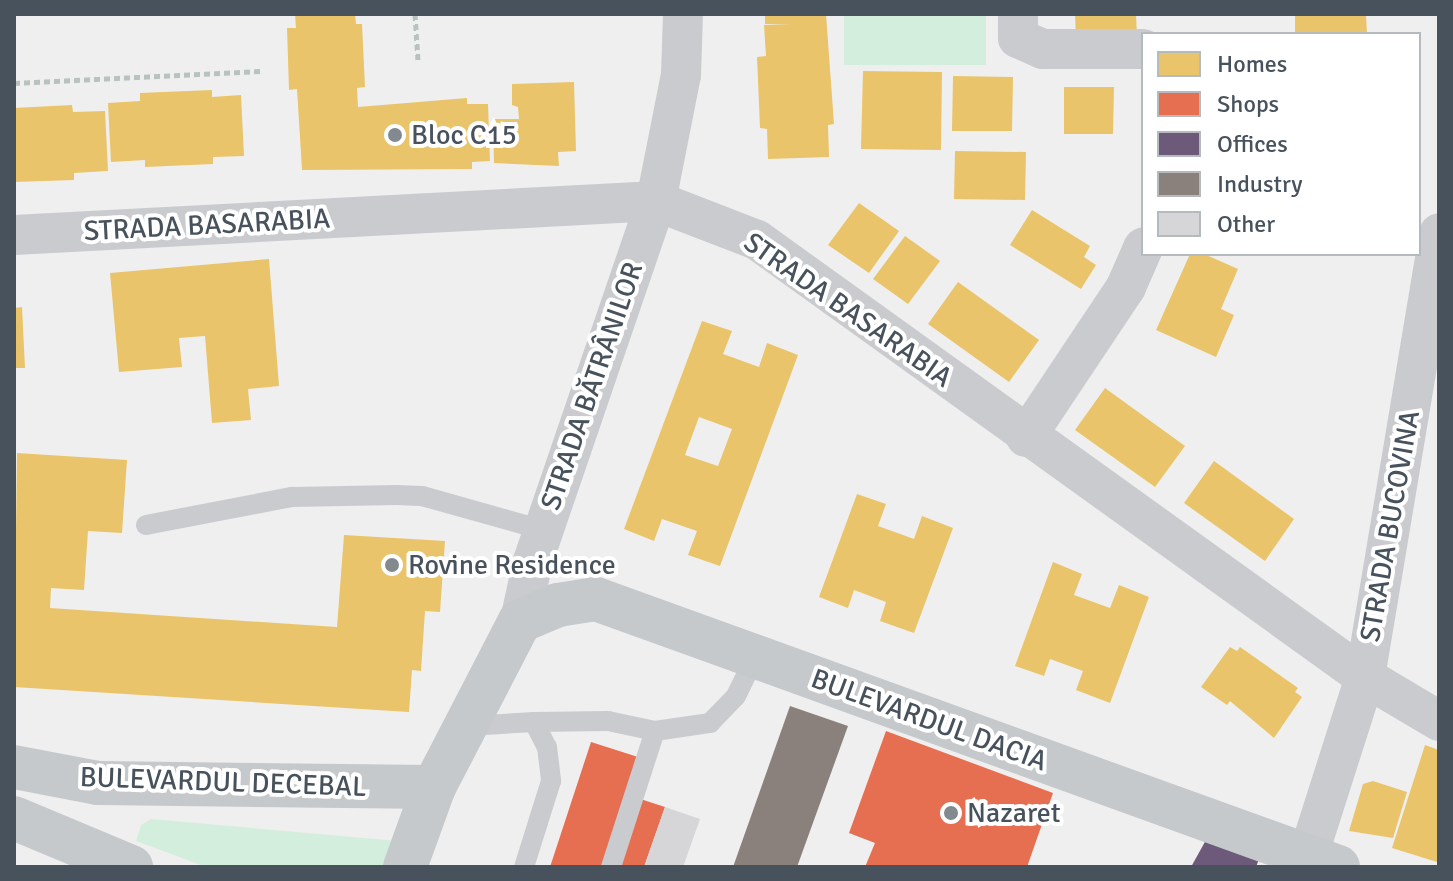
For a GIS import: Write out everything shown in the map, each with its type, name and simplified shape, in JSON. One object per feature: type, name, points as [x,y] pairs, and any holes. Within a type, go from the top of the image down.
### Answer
[{"type":"main road","name":"BULEVARDUL DACIA","points":[[520,621],[558,605],[596,599],[1323,862]]},
{"type":"main road","name":"STRADA BĂTRÂNILOR","points":[[405,867],[434,787],[520,621]]},
{"type":"main road","name":"BULEVARDUL DECEBAL","points":[[14,767],[98,783],[434,787]]},
{"type":"main road","points":[[14,818],[131,867]]},
{"type":"street","name":"STRADA BĂTRÂNILOR","points":[[520,621],[543,530],[656,201],[681,75],[683,14]]},
{"type":"street","points":[[1018,14],[1018,38],[1043,49],[1141,49]]},
{"type":"street","name":"STRADA BASARABIA","points":[[14,235],[656,201],[757,240],[1026,437],[1365,677],[1439,721]]},
{"type":"street","name":"STRADA BUCOVINA","points":[[1323,862],[1365,677],[1439,233]]},
{"type":"street","points":[[1026,437],[1126,287],[1141,253]]},
{"type":"lane","points":[[146,525],[292,497],[396,495],[422,496],[543,530]]},
{"type":"lane","points":[[464,727],[608,721],[655,731],[710,723],[736,696],[755,657]]},
{"type":"lane","points":[[524,867],[551,781],[547,747],[534,722]]},
{"type":"lane","points":[[611,867],[655,731]]},
{"type":"path","points":[[415,14],[418,60]]},
{"type":"path","points":[[14,83],[261,71]]},
{"type":"green space","points":[[844,14],[986,14],[986,65],[844,65]]},
{"type":"green space","points":[[151,819],[398,841],[388,867],[206,867],[136,841],[141,825]]},
{"type":"building: Homes","name":"Bloc C15","points":[[295,14],[355,14],[356,24],[362,24],[365,87],[357,88],[358,107],[467,98],[467,104],[488,104],[490,161],[472,162],[472,169],[302,170],[297,89],[289,90],[287,28],[296,28]]},
{"type":"building: Homes","points":[[765,14],[826,14],[834,124],[828,125],[829,157],[768,159],[767,129],[760,128],[757,57],[766,56],[764,25],[790,24],[765,24]]},
{"type":"building: Homes","points":[[1075,14],[1136,14],[1137,38],[1076,40]]},
{"type":"building: Homes","points":[[1295,14],[1366,14],[1367,32],[1295,32]]},
{"type":"building: Homes","points":[[863,71],[942,72],[941,150],[861,149]]},
{"type":"building: Homes","points":[[953,76],[1013,77],[1012,131],[952,131]]},
{"type":"building: Homes","points":[[574,82],[576,151],[558,152],[559,166],[494,163],[493,119],[519,119],[518,107],[512,105],[512,84]]},
{"type":"building: Homes","points":[[1064,87],[1114,87],[1113,134],[1064,134]]},
{"type":"building: Homes","points":[[212,90],[212,97],[241,95],[244,156],[213,157],[213,164],[145,167],[145,160],[111,162],[108,103],[140,101],[140,93]]},
{"type":"building: Homes","points":[[72,105],[73,112],[105,111],[108,171],[74,173],[74,180],[14,182],[14,108]]},
{"type":"building: Homes","points":[[955,151],[1026,152],[1025,200],[954,199]]},
{"type":"building: Homes","points":[[859,203],[899,231],[869,273],[828,245]]},
{"type":"building: Homes","points":[[1032,210],[1090,246],[1084,257],[1096,265],[1081,289],[1010,245]]},
{"type":"building: Homes","points":[[905,236],[940,261],[908,304],[873,279]]},
{"type":"building: Homes","points":[[1189,256],[1209,256],[1238,269],[1221,309],[1234,315],[1216,357],[1156,330]]},
{"type":"building: Homes","points":[[269,259],[279,386],[248,389],[251,420],[212,423],[205,336],[179,338],[182,367],[119,372],[110,273]]},
{"type":"building: Homes","points":[[958,282],[1039,340],[1009,382],[928,324]]},
{"type":"building: Homes","points":[[22,307],[25,368],[14,368],[14,308]]},
{"type":"building: Homes","points":[[702,321],[732,331],[723,354],[759,367],[767,343],[798,355],[720,566],[688,555],[697,531],[662,519],[654,541],[624,529]],"holes":[[[699,417],[732,429],[718,466],[685,455]]]},
{"type":"building: Homes","points":[[1105,388],[1185,446],[1155,487],[1075,430]]},
{"type":"building: Homes","name":"Rovine Residence","points":[[17,453],[127,460],[122,533],[88,531],[84,590],[51,588],[50,608],[337,627],[344,535],[445,541],[440,612],[425,611],[421,671],[412,670],[409,712],[14,687]]},
{"type":"building: Homes","points":[[1214,461],[1294,519],[1265,561],[1184,503]]},
{"type":"building: Homes","points":[[857,494],[886,504],[878,526],[914,539],[922,516],[953,528],[914,633],[880,621],[886,602],[854,590],[848,608],[819,597]]},
{"type":"building: Homes","points":[[1053,562],[1082,574],[1074,595],[1110,608],[1119,585],[1149,597],[1110,703],[1076,690],[1083,671],[1050,659],[1044,676],[1015,666]]},
{"type":"building: Homes","points":[[1230,647],[1237,651],[1240,647],[1298,688],[1295,692],[1302,697],[1274,738],[1230,701],[1227,705],[1201,687]]},
{"type":"building: Homes","points":[[1425,745],[1439,750],[1437,862],[1392,848]]},
{"type":"building: Homes","points":[[1373,781],[1407,792],[1393,838],[1349,831],[1363,784]]},
{"type":"building: Shops","name":"Nazaret","points":[[886,731],[1053,793],[1027,867],[865,867],[875,843],[849,833]]},
{"type":"building: Shops","points":[[591,742],[638,757],[625,794],[665,807],[644,867],[550,867]]},
{"type":"building: Offices","points":[[1206,840],[1259,859],[1256,867],[1191,867]]},
{"type":"building: Industry","points":[[790,706],[848,726],[797,867],[733,867]]},
{"type":"building: Other","points":[[665,807],[700,819],[683,867],[644,867]]},
{"type":"place","name":"Bloc C15","points":[[395,135]]},
{"type":"place","name":"Rovine Residence","points":[[392,565]]},
{"type":"place","name":"Nazaret","points":[[951,813]]}]
